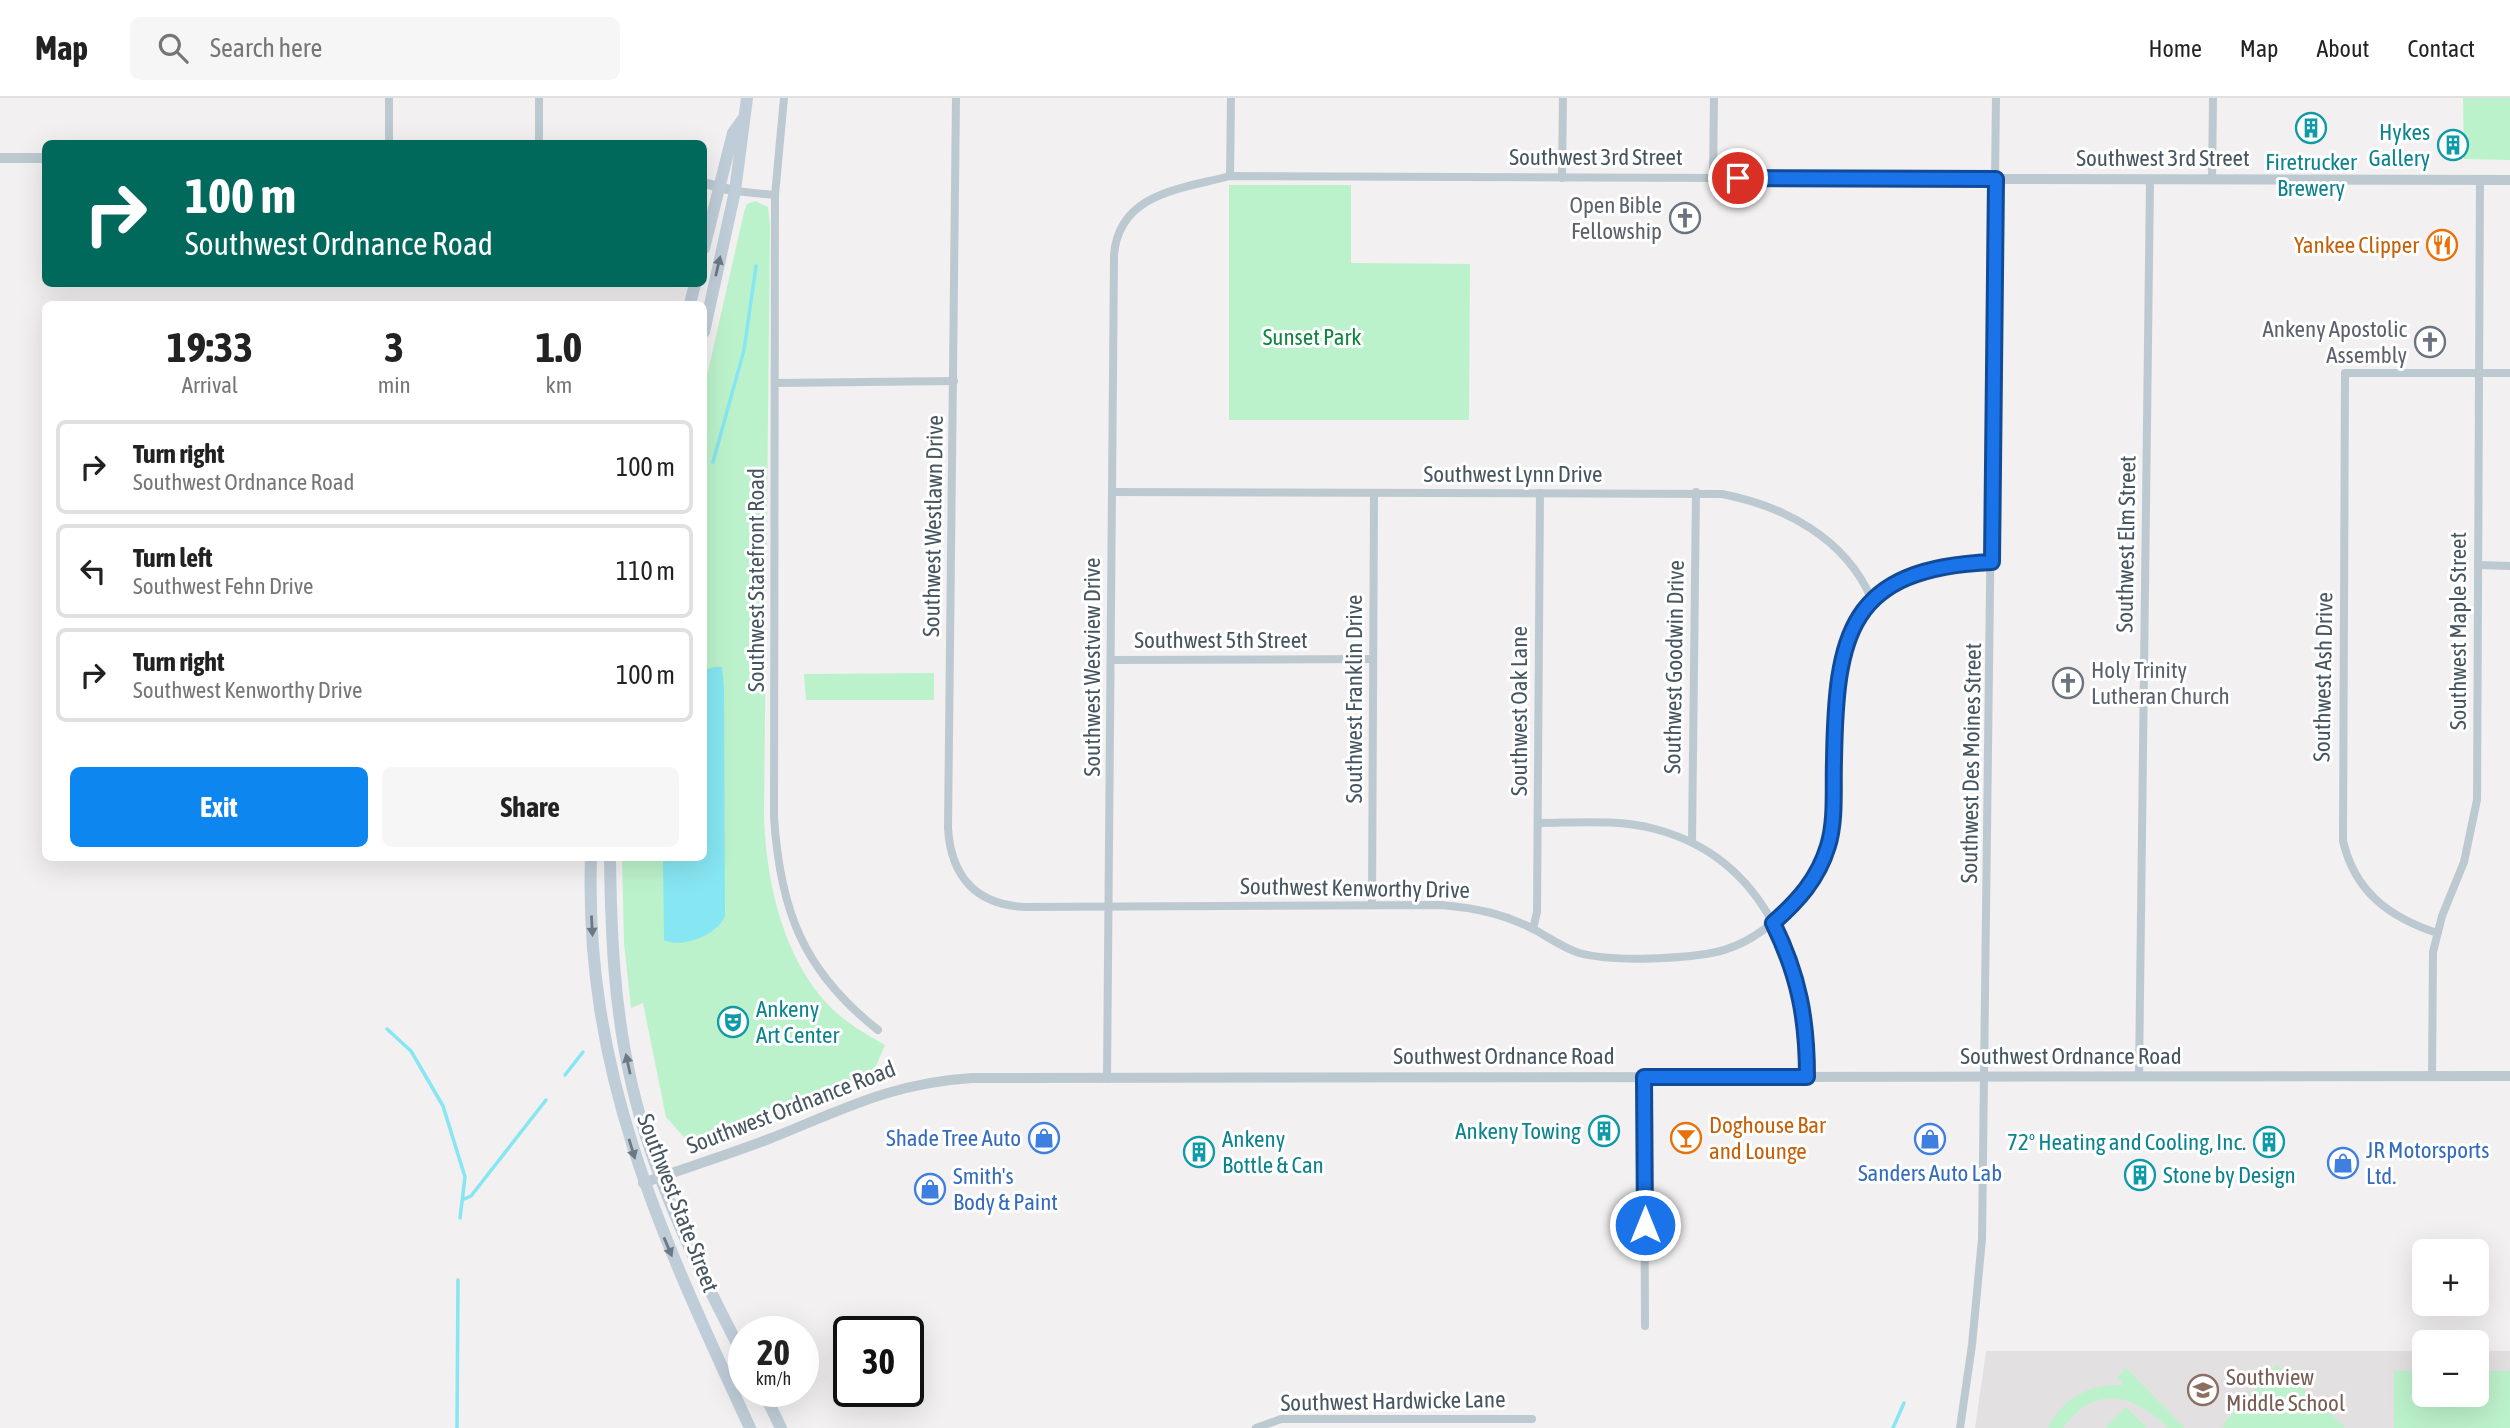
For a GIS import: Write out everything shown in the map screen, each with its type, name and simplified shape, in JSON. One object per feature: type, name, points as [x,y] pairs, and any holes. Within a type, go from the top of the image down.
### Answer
[{"type":"main road","points":[[707,318],[735,191],[744,139],[743,118],[747,98]]},
{"type":"main road","points":[[707,235],[733,133],[743,118]]},
{"type":"main road","name":"Southwest State Street","points":[[591,861],[593,941],[605,1042],[623,1118],[643,1183],[677,1268],[750,1428]]},
{"type":"main road","name":"Southwest State Street","points":[[610,861],[612,938],[619,1019],[632,1083],[660,1177],[686,1241],[728,1325]]},
{"type":"main road","points":[[770,1407],[781,1428]]},
{"type":"street","points":[[389,98],[389,140]]},
{"type":"street","points":[[539,98],[539,140]]},
{"type":"street","name":"Southwest Statefront Road","points":[[784,98],[775,195],[774,817],[778,863],[787,907],[806,952],[841,999],[878,1030]]},
{"type":"street","name":"Southwest Westlawn Drive","points":[[956,98],[949,848],[953,862],[971,887],[996,902],[1026,906]]},
{"type":"street","points":[[1230,176],[1231,98]]},
{"type":"street","points":[[1562,178],[1563,98]]},
{"type":"street","points":[[1713,178],[1714,98]]},
{"type":"street","name":"Southwest Des Moines Street","points":[[1960,1428],[1972,1345],[1982,1239],[1996,98]]},
{"type":"street","points":[[2212,179],[2213,98]]},
{"type":"street","points":[[0,158],[42,158]]},
{"type":"street","name":"Southwest 3rd Street","points":[[1148,199],[1230,176],[2510,180]]},
{"type":"street","name":"Southwest Elm Street","points":[[2139,1077],[2150,180]]},
{"type":"street","name":"Southwest Maple Street","points":[[2432,1076],[2431,967],[2437,933],[2464,862],[2477,800],[2480,180]]},
{"type":"street","points":[[707,184],[735,191],[775,195]]},
{"type":"street","name":"Southwest Westview Drive","points":[[1107,1079],[1114,255],[1118,230],[1128,214],[1148,199]]},
{"type":"street","name":"Southwest Ash Drive","points":[[2437,933],[2411,925],[2372,899],[2356,876],[2343,841],[2345,373],[2478,373]]},
{"type":"street","points":[[2478,373],[2510,373]]},
{"type":"street","points":[[775,383],[954,381]]},
{"type":"street","name":"Southwest Lynn Drive","points":[[1113,492],[1696,492],[1746,498],[1790,515],[1835,548],[1865,583],[1871,598]]},
{"type":"street","name":"Southwest Goodwin Drive","points":[[1692,842],[1696,492]]},
{"type":"street","name":"Southwest Oak Lane","points":[[1533,929],[1537,912],[1540,493]]},
{"type":"street","name":"Southwest Franklin Drive","points":[[1372,905],[1374,494]]},
{"type":"street","points":[[1871,598],[1906,577],[1933,568],[1992,562]]},
{"type":"street","points":[[2478,565],[2510,566]]},
{"type":"street","name":"Southwest Kenworthy Drive","points":[[1026,906],[1372,905],[1472,908],[1494,912],[1579,953],[1603,957],[1709,954],[1731,947],[1755,936],[1801,898],[1817,873],[1828,846],[1833,802],[1836,682],[1844,648],[1871,598]]},
{"type":"street","name":"Southwest 5th Street","points":[[1112,660],[1373,659]]},
{"type":"street","points":[[1538,823],[1638,825],[1692,842],[1740,877],[1773,923],[1791,960],[1798,984],[1807,1042],[1807,1077]]},
{"type":"street","name":"Southwest Ordnance Road","points":[[643,1183],[767,1139],[858,1100],[914,1084],[972,1078],[2510,1076]]},
{"type":"street","points":[[1644,1077],[1645,1326]]},
{"type":"street","name":"Southwest Hardwicke Lane","points":[[1256,1428],[1281,1419],[1318,1424],[1532,1419]]},
{"type":"shaded area","name":"Southview Middle School","points":[[1986,1351],[2412,1351],[2412,1407],[2489,1407],[2489,1351],[2510,1351],[2510,1428],[1975,1428]]},
{"type":"green space","points":[[2463,98],[2510,98],[2510,160],[2464,159]]},
{"type":"green space","name":"Sunset Park","points":[[1229,185],[1351,185],[1351,263],[1470,264],[1469,420],[1229,420]]},
{"type":"green space","points":[[755,201],[768,207],[770,225],[764,815],[769,872],[784,929],[809,981],[827,1003],[848,1022],[885,1045],[873,1073],[691,1145],[666,1117],[643,1003],[631,1008],[624,943],[622,861],[707,861],[707,376],[747,204]]},
{"type":"green space","points":[[934,673],[934,700],[806,700],[804,674]]},
{"type":"green space","points":[[2277,1365],[2346,1428],[2225,1428],[2222,1425]]},
{"type":"green space","points":[[2126,1368],[2185,1428],[2168,1428],[2142,1407],[2115,1398],[2088,1404],[2063,1428],[2048,1428],[2062,1408],[2079,1394],[2100,1387],[2124,1385],[2117,1377]]},
{"type":"green space","points":[[2394,1371],[2412,1371],[2412,1407],[2489,1407],[2489,1371],[2510,1371],[2510,1428],[2394,1428]]},
{"type":"green space","points":[[2126,1407],[2147,1428],[2105,1428]]},
{"type":"water","points":[[722,667],[724,687],[725,916],[715,929],[707,934],[680,943],[671,942],[664,940],[663,861],[707,861],[707,669]]},
{"type":"waterway","points":[[713,462],[744,350],[756,266]]},
{"type":"waterway","points":[[387,1029],[411,1051],[443,1106],[465,1177],[460,1218]]},
{"type":"waterway","points":[[565,1075],[583,1052]]},
{"type":"waterway","points":[[464,1199],[471,1196],[546,1100]]},
{"type":"waterway","points":[[457,1428],[458,1280]]},
{"type":"waterway","points":[[1893,1428],[1904,1403]]},
{"type":"place","name":"Firetrucker Brewery","points":[[2311,128]]},
{"type":"place","name":"Hykes Gallery","points":[[2453,145]]},
{"type":"place","name":"Open Bible Fellowship","points":[[1685,218]]},
{"type":"place","name":"Yankee Clipper","points":[[2442,245]]},
{"type":"place","name":"Ankeny Apostolic Assembly","points":[[2430,342]]},
{"type":"place","name":"Holy Trinity Lutheran Church","points":[[2068,683]]},
{"type":"place","name":"Ankeny Art Center","points":[[733,1022]]},
{"type":"place","name":"Ankeny Towing","points":[[1604,1131]]},
{"type":"place","name":"Shade Tree Auto","points":[[1044,1138]]},
{"type":"place","name":"Doghouse Bar and Lounge","points":[[1686,1138]]},
{"type":"place","name":"Sanders Auto Lab","points":[[1930,1139]]},
{"type":"place","name":"72° Heating and Cooling, Inc.","points":[[2269,1142]]},
{"type":"place","name":"Ankeny Bottle & Can","points":[[1199,1152]]},
{"type":"place","name":"JR Motorsports Ltd.","points":[[2343,1163]]},
{"type":"place","name":"Stone by Design","points":[[2140,1175]]},
{"type":"place","name":"Smith's Body & Paint","points":[[930,1189]]},
{"type":"place","name":"Southview Middle School","points":[[2203,1390]]},
{"type":"route","points":[[1645,1225],[1644,1077],[1807,1077],[1807,1042],[1798,984],[1791,960],[1773,923],[1801,898],[1817,873],[1828,846],[1833,802],[1836,682],[1844,648],[1852,632],[1871,598],[1906,577],[1960,563],[1992,562],[1996,179],[1738,178]]}]
